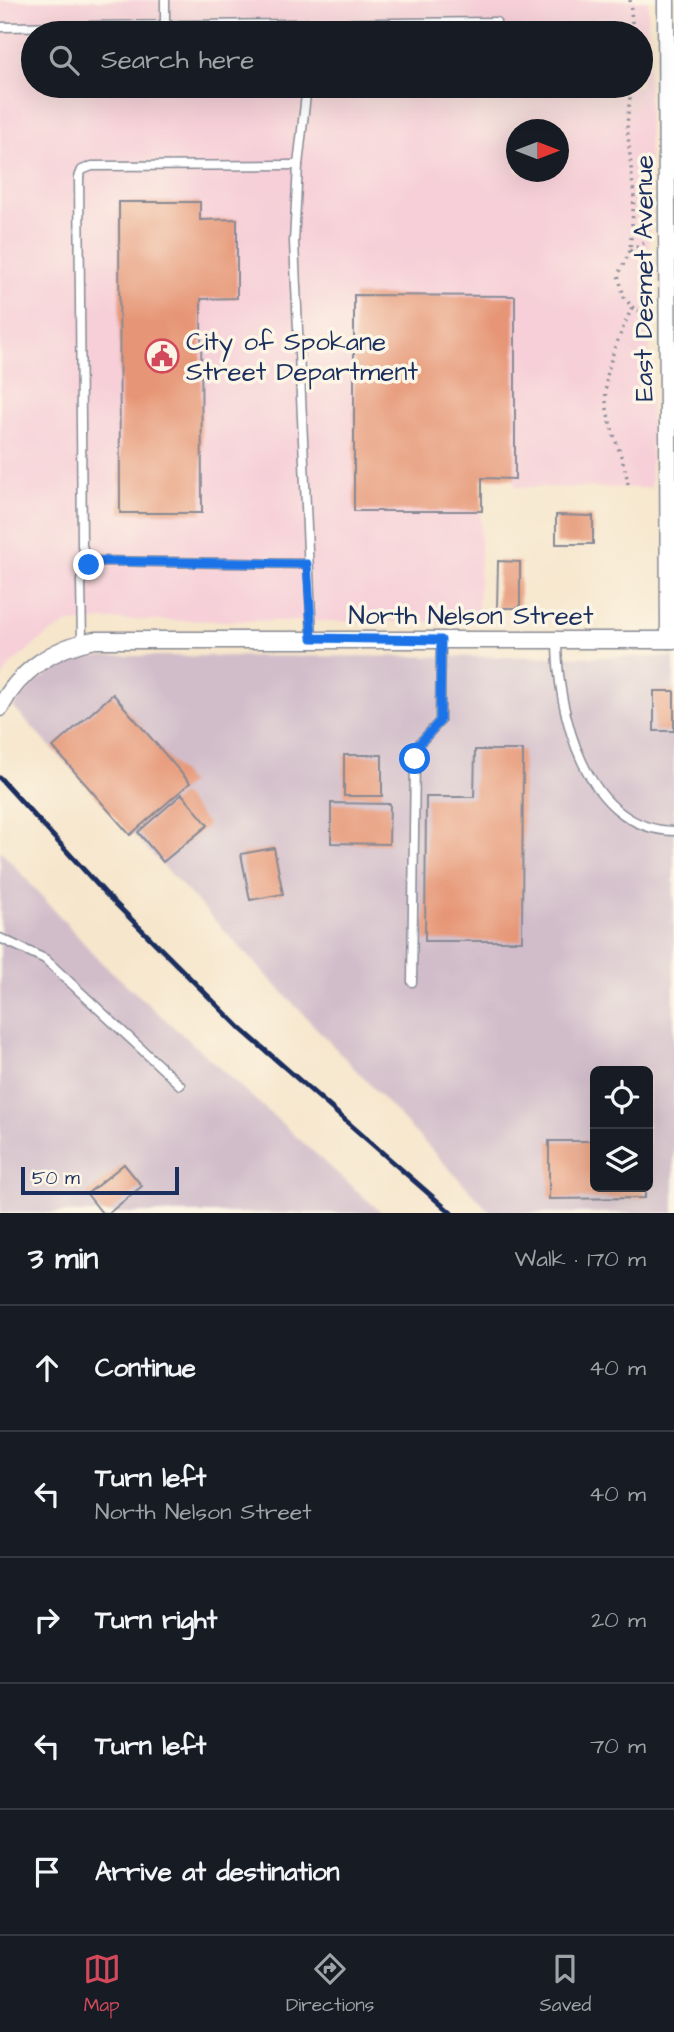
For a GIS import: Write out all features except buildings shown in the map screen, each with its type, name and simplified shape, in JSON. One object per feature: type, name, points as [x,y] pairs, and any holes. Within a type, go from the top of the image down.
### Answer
[{"type":"street","name":"East Desmet Avenue","points":[[666,0],[671,288],[672,640]]},
{"type":"street","name":"North Nelson Street","points":[[0,708],[16,683],[30,669],[56,652],[82,642],[312,638],[672,640]]},
{"type":"lane","points":[[165,0],[165,21]]},
{"type":"lane","points":[[0,27],[21,27]]},
{"type":"lane","points":[[306,98],[298,165],[294,242],[312,638]]},
{"type":"lane","points":[[89,565],[82,546],[79,177],[82,170],[92,166],[298,165]]},
{"type":"lane","points":[[82,642],[81,581],[89,565],[96,561],[307,564]]},
{"type":"lane","points":[[412,982],[415,759],[419,744],[440,721],[441,640]]},
{"type":"lane","points":[[557,640],[557,673],[568,727],[589,777],[634,823],[652,830],[674,831]]},
{"type":"lane","points":[[0,938],[45,959],[180,1085]]},
{"type":"path","points":[[630,0],[632,21]]},
{"type":"path","points":[[628,484],[625,460],[606,402],[606,377],[632,307],[624,297],[618,275],[630,251],[633,211],[626,125],[629,98]]},
{"type":"shaded area","points":[[0,0],[648,0],[648,21],[21,21],[21,98],[649,98],[651,488],[515,487],[514,479],[482,479],[478,622],[104,620],[69,623],[47,635],[12,663],[0,681]]},
{"type":"shaded area","points":[[103,656],[674,657],[674,1213],[491,1213],[13,707],[37,682],[55,669],[78,659]]},
{"type":"shaded area","points":[[0,850],[101,962],[382,1213],[0,1213]]},
{"type":"railway","points":[[0,778],[105,893],[241,1029],[451,1213]]},
{"type":"place","name":"City of Spokane Street Department","points":[[162,356]]},
{"type":"route","points":[[89,565],[96,561],[307,564],[312,638],[441,640],[440,721],[419,744],[415,759]]}]
